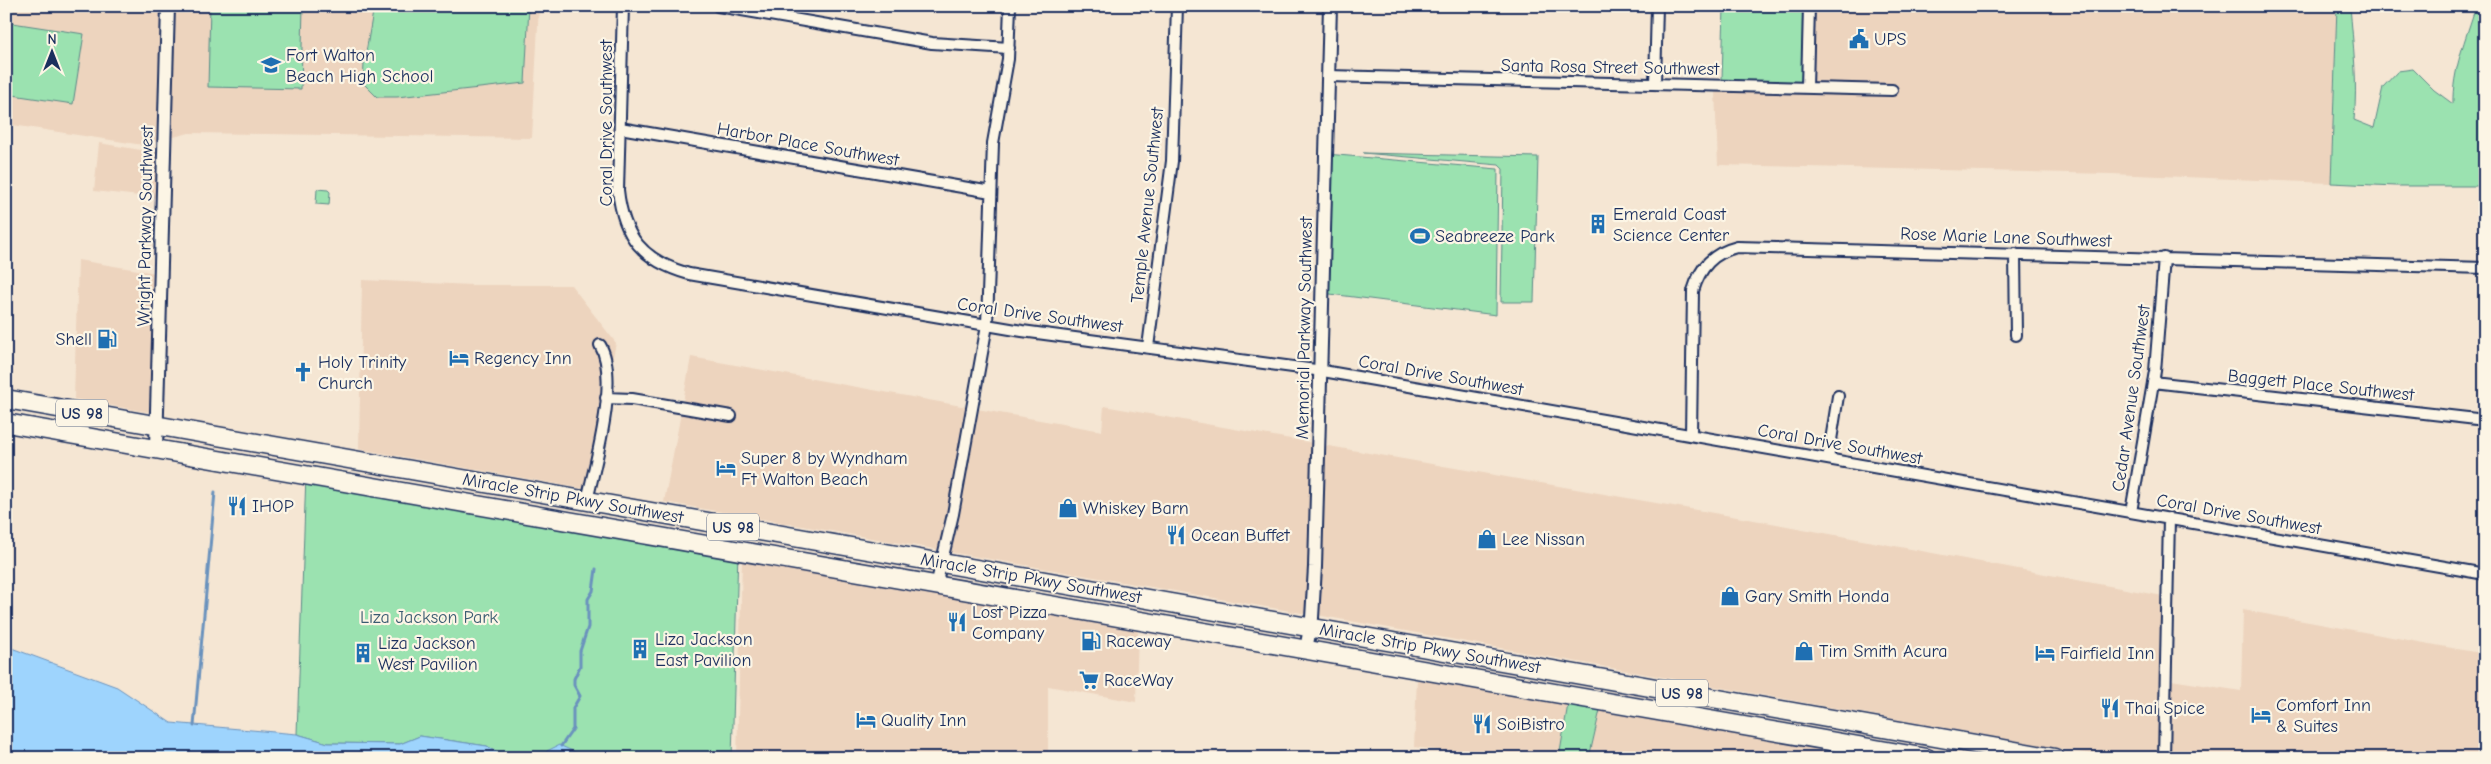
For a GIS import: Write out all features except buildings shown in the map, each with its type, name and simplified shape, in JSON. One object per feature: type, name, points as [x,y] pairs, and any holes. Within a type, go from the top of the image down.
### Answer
[{"type":"highway","name":"Miracle Strip Pkwy Southwest","points":[[6,399],[2055,758]]},
{"type":"highway","name":"Miracle Strip Pkwy Southwest","points":[[6,423],[1927,758]]},
{"type":"street","name":"Wright Parkway Southwest","points":[[156,448],[168,6]]},
{"type":"street","name":"Coral Drive Southwest","points":[[623,6],[618,190],[623,216],[628,230],[640,247],[663,265],[689,274],[987,325],[1320,370],[2485,574]]},
{"type":"street","points":[[718,6],[932,43],[1009,48]]},
{"type":"street","points":[[936,586],[953,514],[987,325],[994,135],[1007,72],[1010,6]]},
{"type":"street","name":"Temple Avenue Southwest","points":[[1148,347],[1172,161],[1177,6]]},
{"type":"street","name":"Memorial Parkway Southwest","points":[[1306,649],[1310,627],[1315,567],[1330,6]]},
{"type":"street","points":[[1655,84],[1657,6]]},
{"type":"street","points":[[1807,88],[1809,6]]},
{"type":"street","name":"Santa Rosa Street Southwest","points":[[1328,76],[1892,90]]},
{"type":"street","name":"Harbor Place Southwest","points":[[620,128],[991,192]]},
{"type":"street","name":"Rose Marie Lane Southwest","points":[[1691,435],[1694,291],[1701,270],[1715,256],[1737,247],[1755,246],[2485,268]]},
{"type":"street","points":[[2015,254],[2016,335]]},
{"type":"street","name":"Cedar Avenue Southwest","points":[[2131,512],[2153,382],[2164,258]]},
{"type":"street","points":[[587,501],[606,419],[606,356],[600,345]]},
{"type":"street","name":"Baggett Place Southwest","points":[[2153,382],[2485,420]]},
{"type":"street","points":[[1828,459],[1838,396]]},
{"type":"street","points":[[606,398],[632,399],[731,416]]},
{"type":"street","points":[[2164,758],[2169,518]]},
{"type":"shaded area","name":"Fort Walton Beach High School","points":[[6,6],[539,6],[532,138],[189,133],[143,145],[6,124]]},
{"type":"shaded area","points":[[1814,6],[2337,6],[2331,183],[2111,174],[1718,165],[1715,91],[1897,95],[1897,84],[1812,82]]},
{"type":"shaded area","points":[[99,143],[159,153],[158,198],[94,191]]},
{"type":"shaded area","points":[[78,260],[156,273],[153,413],[74,399]]},
{"type":"shaded area","points":[[362,280],[472,285],[571,285],[616,343],[611,366],[611,356],[602,338],[594,344],[601,358],[601,417],[585,489],[359,449]]},
{"type":"shaded area","points":[[691,357],[967,407],[949,513],[940,550],[664,502],[681,413],[736,422],[737,411],[683,402]]},
{"type":"shaded area","points":[[1104,406],[1313,443],[1307,614],[949,552],[977,409],[1102,431]]},
{"type":"shaded area","points":[[1323,445],[1771,523],[2163,596],[2159,758],[2112,758],[1317,615]]},
{"type":"shaded area","points":[[742,560],[1138,629],[1136,702],[1048,686],[1048,758],[737,758]]},
{"type":"shaded area","points":[[2243,610],[2485,654],[2485,758],[2169,758],[2171,680],[2241,691]]},
{"type":"shaded area","points":[[1417,678],[1568,704],[1559,758],[1495,758],[1414,747]]},
{"type":"shaded area","points":[[1600,710],[1873,758],[1589,758]]},
{"type":"green space","points":[[210,6],[303,6],[301,89],[208,87]]},
{"type":"green space","points":[[374,6],[529,6],[525,83],[397,97],[377,97],[363,83],[364,64]]},
{"type":"green space","points":[[1724,6],[1804,6],[1802,82],[1722,80]]},
{"type":"green space","points":[[2337,6],[2350,6],[2355,77],[2354,120],[2374,128],[2383,87],[2398,71],[2413,69],[2434,90],[2453,104],[2457,67],[2468,30],[2476,6],[2485,6],[2485,186],[2395,186],[2331,183]]},
{"type":"green space","points":[[6,22],[84,34],[73,104],[6,94]]},
{"type":"green space","points":[[1363,153],[1538,157],[1534,302],[1501,302],[1503,169],[1499,165]]},
{"type":"green space","name":"Seabreeze Park","points":[[1326,154],[1498,169],[1496,315],[1322,293]]},
{"type":"green space","points":[[317,189],[330,192],[329,205],[316,204]]},
{"type":"green space","name":"Liza Jackson Park","points":[[306,474],[738,551],[732,758],[582,758],[577,753],[547,751],[545,758],[506,758],[487,746],[420,736],[400,744],[328,743],[297,734]]},
{"type":"green space","points":[[1568,704],[1600,710],[1589,758],[1559,758]]},
{"type":"water","points":[[6,646],[117,687],[171,723],[297,734],[328,743],[400,744],[420,736],[487,746],[506,758],[6,758]]},
{"type":"water","points":[[559,745],[577,753],[582,758],[545,758],[547,751]]},
{"type":"waterway","points":[[194,726],[215,492]]},
{"type":"waterway","points":[[561,746],[573,729],[573,708],[580,696],[574,685],[574,679],[580,666],[580,651],[588,627],[588,599],[593,591],[596,569]]},
{"type":"place","name":"UPS","points":[[1859,39]]},
{"type":"place","name":"Fort Walton Beach High School","points":[[271,65]]},
{"type":"place","name":"Emerald Coast Science Center","points":[[1598,224]]},
{"type":"place","name":"Seabreeze Park","points":[[1420,236]]},
{"type":"place","name":"Shell","points":[[107,339]]},
{"type":"place","name":"Regency Inn","points":[[459,358]]},
{"type":"place","name":"Holy Trinity Church","points":[[303,372]]},
{"type":"place","name":"Super 8 by Wyndham Ft Walton Beach","points":[[726,468]]},
{"type":"place","name":"IHOP","points":[[237,506]]},
{"type":"place","name":"Whiskey Barn","points":[[1068,508]]},
{"type":"place","name":"Ocean Buffet","points":[[1176,535]]},
{"type":"place","name":"Lee Nissan","points":[[1487,539]]},
{"type":"place","name":"Gary Smith Honda","points":[[1730,596]]},
{"type":"place","name":"Lost Pizza Company","points":[[957,622]]},
{"type":"place","name":"Raceway","points":[[1091,641]]},
{"type":"place","name":"Liza Jackson East Pavilion","points":[[640,649]]},
{"type":"place","name":"Tim Smith Acura","points":[[1804,651]]},
{"type":"place","name":"Liza Jackson West Pavilion","points":[[363,653]]},
{"type":"place","name":"Fairfield Inn","points":[[2045,653]]},
{"type":"place","name":"RaceWay","points":[[1089,680]]},
{"type":"place","name":"Thai Spice","points":[[2110,708]]},
{"type":"place","name":"Comfort Inn & Suites","points":[[2261,715]]},
{"type":"place","name":"Quality Inn","points":[[866,720]]},
{"type":"place","name":"SoiBistro","points":[[1482,724]]}]
